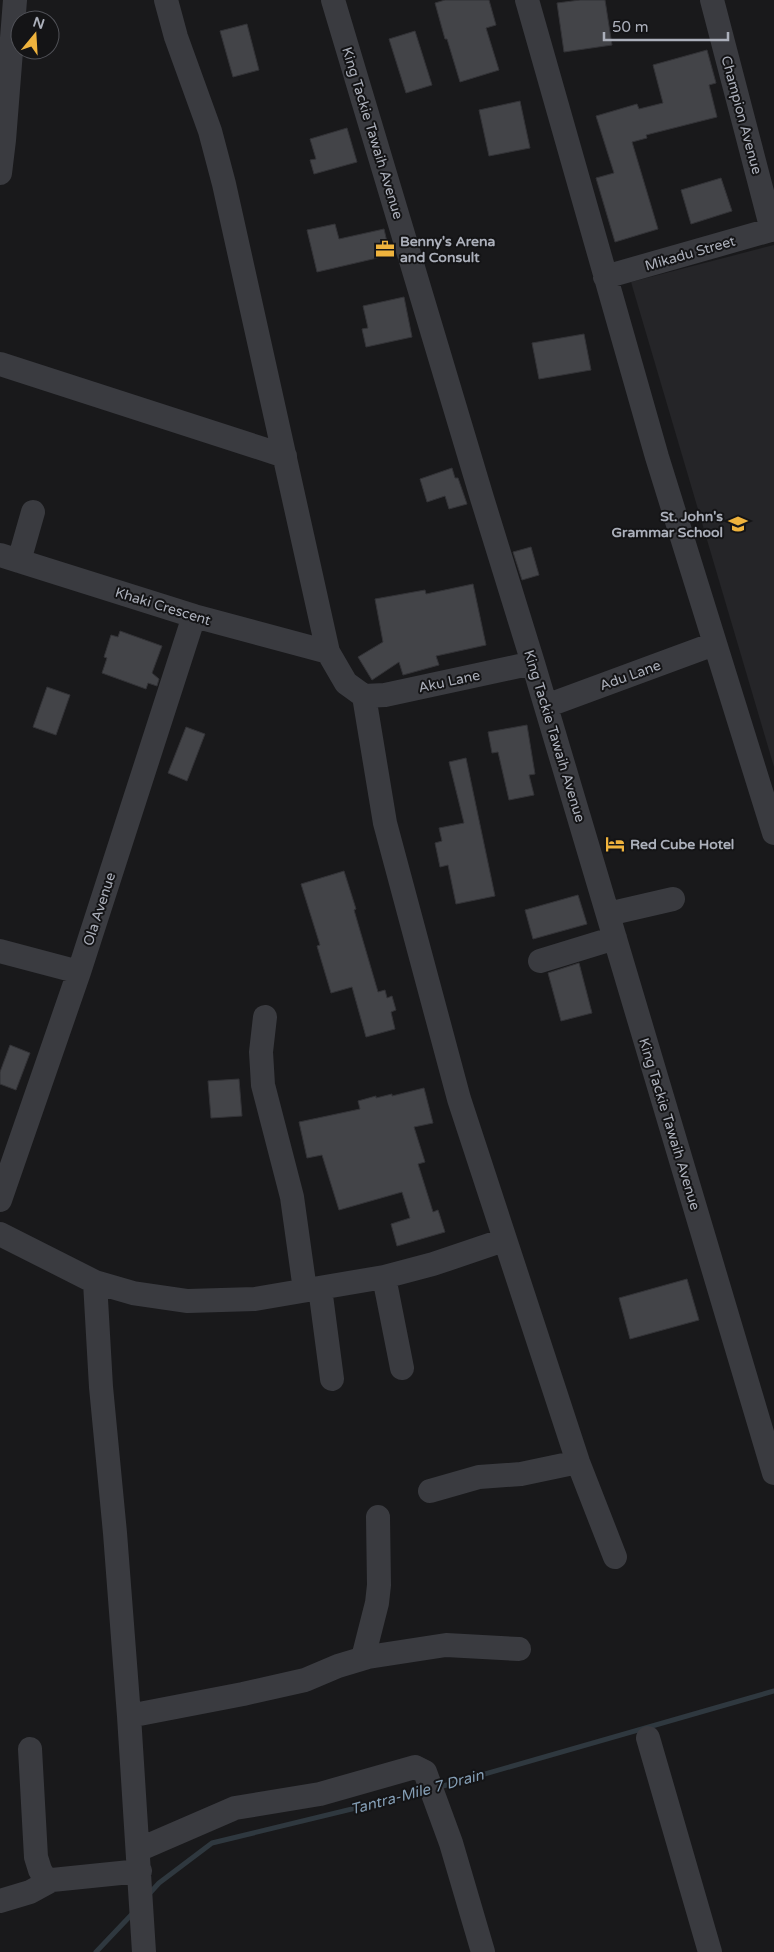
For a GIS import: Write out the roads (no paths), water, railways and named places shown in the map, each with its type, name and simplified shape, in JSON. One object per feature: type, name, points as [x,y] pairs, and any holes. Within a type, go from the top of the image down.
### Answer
[{"type":"street","points":[[0,173],[15,0]]},
{"type":"street","points":[[166,0],[176,37],[210,131],[224,184],[328,652],[346,683],[364,696],[385,823],[459,1099],[578,1462],[615,1557]]},
{"type":"street","name":"King Tackie Tawaih Avenue","points":[[333,0],[546,706],[774,1474]]},
{"type":"street","points":[[527,0],[605,277],[714,644],[774,833]]},
{"type":"street","name":"Champion Avenue","points":[[712,0],[773,230]]},
{"type":"street","name":"Mikadu Street","points":[[605,277],[773,230]]},
{"type":"street","points":[[0,364],[285,456]]},
{"type":"street","points":[[10,558],[33,512]]},
{"type":"street","name":"Khaki Crescent","points":[[10,558],[194,616],[328,652]]},
{"type":"street","name":"Ola Avenue","points":[[0,1200],[79,972],[194,616]]},
{"type":"street","name":"Adu Lane","points":[[546,706],[714,644]]},
{"type":"street","name":"Aku Lane","points":[[364,696],[385,695],[533,663]]},
{"type":"street","points":[[608,914],[673,899]]},
{"type":"street","points":[[540,961],[615,938]]},
{"type":"street","points":[[0,951],[79,972]]},
{"type":"street","points":[[266,1017],[261,1052],[263,1085],[292,1197],[332,1379]]},
{"type":"street","points":[[0,1234],[95,1282],[132,1293],[188,1300],[254,1299],[384,1277],[433,1264],[504,1240]]},
{"type":"street","points":[[384,1277],[402,1368]]},
{"type":"street","points":[[95,1282],[101,1387],[115,1533],[129,1716],[144,1952]]},
{"type":"street","points":[[430,1491],[478,1477],[521,1474],[578,1462]]},
{"type":"street","points":[[363,1658],[380,1584],[378,1517]]},
{"type":"street","points":[[129,1716],[305,1680],[363,1658],[446,1646],[519,1649]]},
{"type":"street","points":[[648,1738],[710,1952]]},
{"type":"street","points":[[30,1749],[36,1856],[40,1870],[47,1882]]},
{"type":"street","points":[[0,1901],[30,1892],[47,1882],[58,1879],[139,1868],[234,1808],[320,1794],[406,1768],[416,1767],[429,1783],[451,1843],[483,1952]]},
{"type":"waterway","name":"Tantra-Mile 7 Drain","points":[[436,1788],[774,1691]]},
{"type":"waterway","name":"Tantra-Mile 7 Drain","points":[[149,1894],[159,1883],[212,1843],[426,1791]]},
{"type":"waterway","name":"Tantra-Mile 7 Drain","points":[[96,1952],[134,1912]]},
{"type":"place","name":"Benny's Arena and Consult","points":[[385,249]]},
{"type":"place","name":"St. John's Grammar School","points":[[738,524]]},
{"type":"place","name":"Red Cube Hotel","points":[[615,844]]}]
